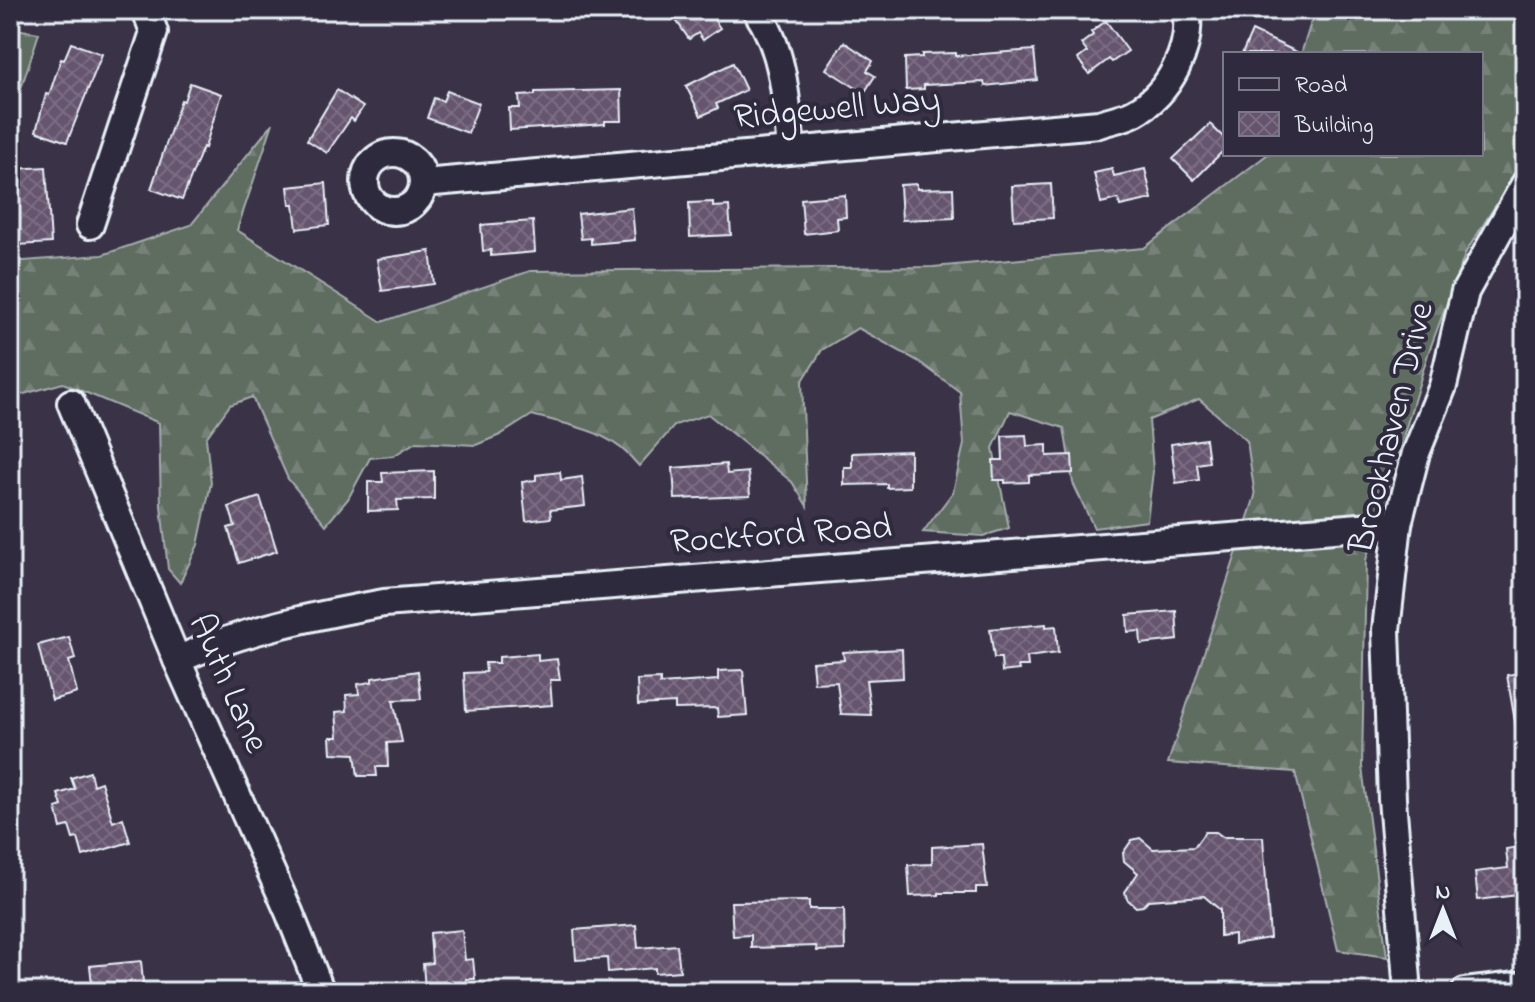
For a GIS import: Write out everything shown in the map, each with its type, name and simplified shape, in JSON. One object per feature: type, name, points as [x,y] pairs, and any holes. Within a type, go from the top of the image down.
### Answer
[{"type":"street","points":[[90,225],[154,32],[146,10]]},
{"type":"street","points":[[756,10],[769,28],[781,66],[791,150]]},
{"type":"street","name":"Ridgewell Way","points":[[423,183],[1099,124],[1136,112],[1166,86],[1184,48],[1188,21],[1186,10]]},
{"type":"street","name":"Brookhaven Drive","points":[[1408,992],[1392,799],[1386,630],[1398,524],[1416,453],[1443,386],[1465,292],[1525,184]]},
{"type":"street","name":"Auth Lane","points":[[71,403],[177,660],[289,912],[321,992]]},
{"type":"street","name":"Rockford Road","points":[[177,660],[211,645],[289,621],[384,603],[1398,524]]},
{"type":"street","points":[[1465,992],[1525,985]]},
{"type":"green space","points":[[1315,10],[1525,10],[1525,159],[1466,252],[1428,354],[1366,560],[1362,767],[1387,957],[1338,950],[1295,772],[1168,763],[1255,496],[1247,441],[1199,399],[1149,420],[1153,471],[1147,521],[1094,528],[1073,483],[1064,428],[1010,411],[993,448],[1009,528],[983,536],[923,532],[953,492],[964,444],[960,392],[918,361],[858,328],[822,350],[802,382],[807,506],[792,482],[708,414],[675,425],[639,466],[616,444],[603,437],[532,415],[500,435],[476,445],[416,442],[393,456],[370,458],[348,499],[326,525],[288,479],[252,397],[230,405],[206,438],[211,483],[198,545],[180,583],[168,569],[161,506],[159,423],[63,383],[10,398],[10,250],[11,262],[102,255],[191,225],[273,123],[237,230],[382,322],[530,271],[933,267],[1144,248],[1265,156],[1483,156],[1483,52],[1302,52]]},
{"type":"green space","points":[[10,28],[39,33],[10,122]]},
{"type":"building","points":[[669,10],[707,10],[720,28],[703,40],[698,33],[689,39]]},
{"type":"building","points":[[1106,21],[1128,51],[1112,62],[1109,59],[1089,74],[1078,59],[1087,52],[1081,44]]},
{"type":"building","points":[[1252,31],[1297,52],[1243,52]]},
{"type":"building","points":[[844,42],[873,61],[867,71],[875,76],[864,93],[826,69]]},
{"type":"building","points":[[71,43],[102,54],[67,142],[36,131],[46,94],[49,95],[61,59],[64,60]]},
{"type":"building","points":[[1034,50],[1037,80],[985,86],[984,82],[924,85],[924,89],[906,90],[905,58],[922,57],[922,54],[956,53],[956,56]]},
{"type":"building","points":[[733,63],[746,90],[716,104],[718,108],[701,116],[686,86]]},
{"type":"building","points":[[190,83],[221,94],[205,148],[182,200],[151,189],[181,100],[184,101]]},
{"type":"building","points":[[337,90],[363,107],[354,121],[351,118],[327,153],[307,140]]},
{"type":"building","points":[[621,90],[622,121],[510,130],[509,108],[520,108],[519,96],[535,95],[535,92]]},
{"type":"building","points":[[447,91],[479,103],[468,133],[427,118],[434,98],[443,101]]},
{"type":"building","points":[[1210,124],[1223,137],[1223,151],[1194,180],[1173,159]]},
{"type":"building","points":[[46,167],[51,243],[17,245],[13,169]]},
{"type":"building","points":[[1112,169],[1114,176],[1145,169],[1152,199],[1120,206],[1118,199],[1101,203],[1094,173]]},
{"type":"building","points":[[326,183],[329,225],[297,229],[288,187]]},
{"type":"building","points":[[917,184],[917,189],[953,188],[954,218],[902,220],[900,185]]},
{"type":"building","points":[[1051,184],[1053,218],[1014,220],[1012,186]]},
{"type":"building","points":[[845,195],[846,217],[837,218],[838,230],[804,234],[801,199]]},
{"type":"building","points":[[713,202],[713,207],[729,206],[731,235],[690,237],[689,203]]},
{"type":"building","points":[[632,208],[635,240],[591,244],[591,238],[581,239],[578,214]]},
{"type":"building","points":[[533,221],[535,252],[491,256],[491,250],[483,251],[481,225]]},
{"type":"building","points":[[430,251],[434,284],[382,291],[377,259]]},
{"type":"building","points":[[1026,435],[1027,446],[1047,445],[1047,456],[1072,455],[1073,473],[1029,475],[1029,482],[994,480],[993,460],[1003,460],[1002,436]]},
{"type":"building","points":[[1206,439],[1209,462],[1197,464],[1199,480],[1176,483],[1171,444]]},
{"type":"building","points":[[910,451],[910,487],[844,485],[844,467],[852,467],[852,453]]},
{"type":"building","points":[[726,464],[727,474],[748,472],[750,496],[675,499],[673,468]]},
{"type":"building","points":[[434,471],[434,499],[397,500],[398,510],[368,511],[368,482],[383,482],[382,473]]},
{"type":"building","points":[[560,472],[561,480],[582,477],[585,506],[550,510],[551,518],[526,521],[522,482],[536,480],[536,475]]},
{"type":"building","points":[[260,497],[277,551],[239,563],[228,528],[235,526],[229,507]]},
{"type":"building","points":[[1176,611],[1178,640],[1141,644],[1140,631],[1128,632],[1127,615]]},
{"type":"building","points":[[1046,624],[1046,627],[1056,626],[1058,653],[1027,657],[1028,666],[1002,672],[1001,658],[994,658],[990,629]]},
{"type":"building","points":[[69,637],[75,659],[69,661],[77,693],[52,700],[38,645]]},
{"type":"building","points":[[902,649],[903,678],[866,680],[871,715],[841,714],[837,682],[814,683],[812,662],[844,660],[843,652]]},
{"type":"building","points":[[538,654],[538,661],[557,659],[560,680],[550,680],[552,705],[466,711],[464,673],[486,672],[485,663],[499,663],[499,657]]},
{"type":"building","points":[[743,670],[747,715],[718,717],[717,708],[675,709],[675,703],[638,705],[637,680],[660,679],[660,684],[718,680],[718,671]]},
{"type":"building","points":[[418,671],[421,699],[393,700],[402,742],[387,743],[388,767],[376,767],[377,776],[358,776],[355,754],[331,753],[330,737],[338,737],[336,712],[347,711],[346,695],[359,694],[358,684],[372,682],[372,678]]},
{"type":"building","points":[[1525,672],[1525,727],[1516,727],[1507,675]]},
{"type":"building","points":[[90,772],[93,785],[101,782],[113,822],[123,818],[130,842],[83,856],[78,838],[73,839],[69,826],[61,828],[56,808],[62,806],[58,794],[75,789],[71,778]]},
{"type":"building","points":[[1205,832],[1216,832],[1223,837],[1263,837],[1270,938],[1234,944],[1234,934],[1220,936],[1220,910],[1204,896],[1148,900],[1143,906],[1136,907],[1127,899],[1125,892],[1138,873],[1124,861],[1123,853],[1132,840],[1140,838],[1153,849],[1194,847]]},
{"type":"building","points":[[982,844],[987,887],[976,887],[976,893],[910,896],[908,865],[932,864],[932,847]]},
{"type":"building","points":[[1525,846],[1525,894],[1478,900],[1475,872],[1508,868],[1506,849]]},
{"type":"building","points":[[809,901],[809,909],[844,909],[845,950],[817,951],[816,946],[751,948],[751,935],[733,936],[731,902]]},
{"type":"building","points":[[636,925],[638,948],[677,945],[680,971],[655,973],[655,968],[608,972],[607,958],[576,960],[574,930]]},
{"type":"building","points":[[462,930],[465,960],[473,959],[475,979],[466,979],[467,985],[425,989],[423,964],[432,963],[430,933]]},
{"type":"building","points":[[141,961],[144,992],[93,992],[90,966]]}]
